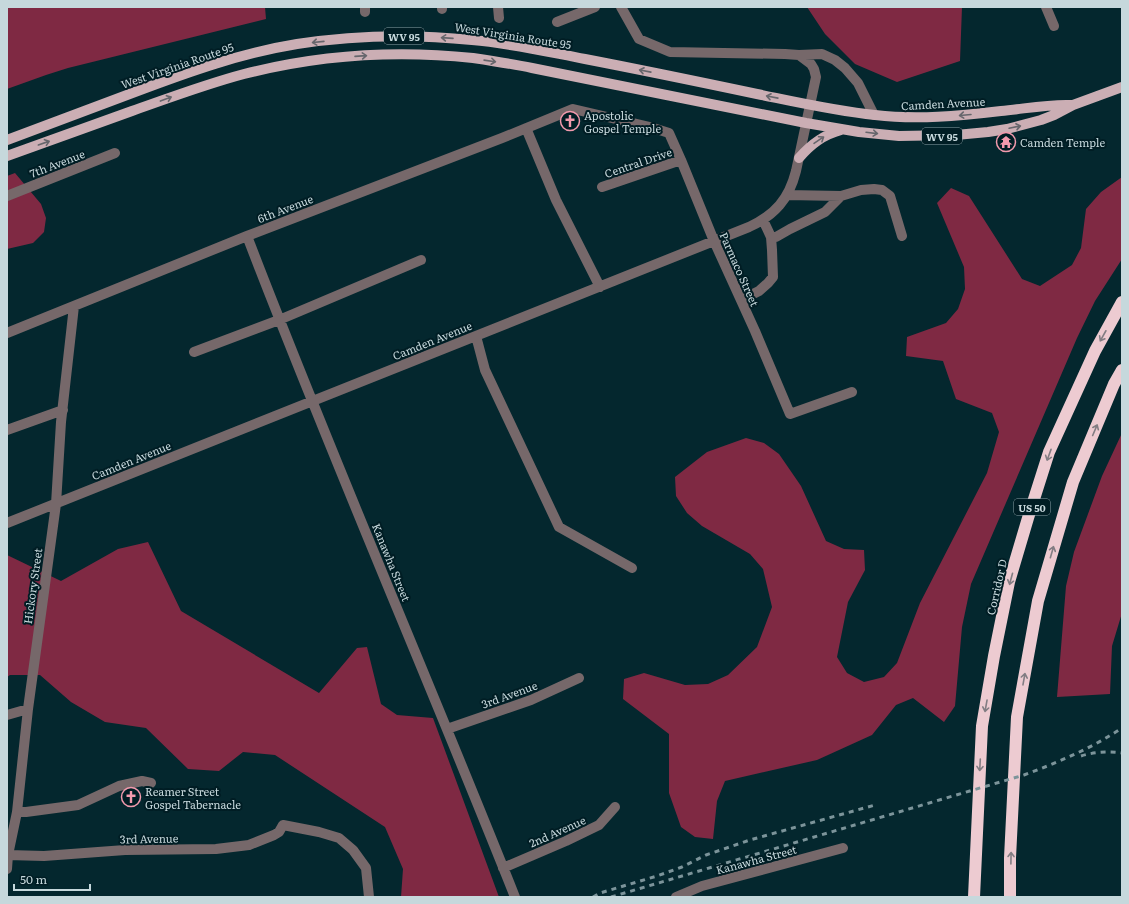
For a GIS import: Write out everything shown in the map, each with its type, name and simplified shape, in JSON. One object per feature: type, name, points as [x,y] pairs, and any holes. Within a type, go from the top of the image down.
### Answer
[{"type":"highway","name":"Corridor D","points":[[974,897],[982,726],[994,656],[1010,582],[1049,452],[1095,351],[1122,302]]},
{"type":"highway","name":"US 50","points":[[1010,897],[1010,858],[1017,717],[1038,601],[1073,482],[1114,384],[1122,370]]},
{"type":"main road","name":"West Virginia Route 95","points":[[7,140],[181,74],[239,56],[297,44],[385,36],[450,38],[508,45],[810,104]]},
{"type":"main road","name":"WV 95","points":[[7,156],[188,92],[245,74],[313,61],[380,55],[456,57],[506,63],[806,123]]},
{"type":"main road","name":"Camden Avenue","points":[[806,123],[844,130],[899,136],[972,134],[1024,125],[1054,115],[1073,105],[1122,88]]},
{"type":"main road","name":"Camden Avenue","points":[[810,104],[874,115],[912,118],[979,114],[1050,105],[1073,105]]},
{"type":"main road","points":[[799,158],[814,143],[824,136],[844,130]]},
{"type":"street","points":[[498,7],[498,18]]},
{"type":"street","points":[[557,22],[595,7]]},
{"type":"street","points":[[621,7],[639,40],[670,52],[799,55],[822,54],[835,60],[845,68],[858,84],[874,115]]},
{"type":"street","points":[[1046,7],[1054,26]]},
{"type":"street","points":[[799,55],[814,69],[816,77],[810,104]]},
{"type":"street","name":"Camden Avenue","points":[[7,522],[56,504],[600,287],[763,220],[772,213],[787,195],[794,180],[810,104]]},
{"type":"street","name":"6th Avenue","points":[[7,333],[247,236],[502,138],[573,109],[650,127],[669,133]]},
{"type":"street","points":[[526,128],[556,200],[600,287]]},
{"type":"street","name":"Parmaco Street","points":[[669,133],[714,241],[790,414],[852,392]]},
{"type":"street","name":"7th Avenue","points":[[7,196],[115,153]]},
{"type":"street","name":"Central Drive","points":[[602,187],[681,160]]},
{"type":"street","points":[[787,195],[840,196],[874,188],[882,190],[890,196],[902,236]]},
{"type":"street","points":[[771,237],[776,237],[825,212],[840,196]]},
{"type":"street","points":[[741,300],[759,291],[773,277],[771,237],[763,220]]},
{"type":"street","name":"Kanawha Street","points":[[247,236],[279,320],[515,897]]},
{"type":"street","points":[[194,352],[279,320],[421,260]]},
{"type":"street","name":"Hickory Street","points":[[7,869],[8,855],[17,812],[28,709],[56,504],[63,410],[74,306]]},
{"type":"street","points":[[476,336],[485,370],[559,526],[632,568]]},
{"type":"street","points":[[7,430],[63,410]]},
{"type":"street","name":"3rd Avenue","points":[[447,729],[531,700],[579,678]]},
{"type":"street","points":[[7,715],[28,709]]},
{"type":"street","points":[[17,812],[78,805],[119,786],[142,781],[151,783]]},
{"type":"street","name":"2nd Avenue","points":[[503,868],[599,825],[615,807]]},
{"type":"street","name":"3rd Avenue","points":[[8,855],[44,856],[125,850],[229,848],[249,845],[274,835],[279,832],[283,825],[319,832],[339,838],[353,850],[366,868],[369,897]]},
{"type":"street","name":"Kanawha Street","points":[[676,897],[702,886],[843,848]]},
{"type":"shaded area","points":[[7,7],[265,7],[266,19],[68,68],[7,89]]},
{"type":"shaded area","points":[[807,7],[962,7],[960,61],[897,82],[855,64],[825,34]]},
{"type":"shaded area","points":[[15,173],[41,204],[46,218],[44,232],[33,243],[7,249],[7,176]]},
{"type":"shaded area","points":[[1122,177],[1122,259],[1095,301],[1077,338],[971,584],[962,627],[955,706],[944,722],[913,698],[896,705],[872,735],[817,760],[725,781],[717,801],[713,839],[695,837],[681,827],[669,793],[669,734],[623,699],[624,679],[644,673],[685,685],[708,684],[728,675],[757,647],[772,607],[763,569],[750,554],[702,526],[687,513],[676,496],[675,477],[707,452],[746,438],[764,443],[779,454],[801,486],[826,541],[844,549],[864,550],[865,570],[848,602],[837,657],[847,673],[864,682],[884,677],[897,663],[920,603],[987,473],[999,432],[992,413],[956,399],[943,361],[906,356],[907,337],[946,323],[958,309],[965,289],[964,267],[937,203],[951,188],[969,196],[1022,279],[1040,286],[1072,265],[1081,248],[1086,209],[1101,192]]},
{"type":"shaded area","points":[[1122,433],[1122,613],[1112,646],[1110,694],[1057,697],[1066,586],[1074,552],[1102,476]]},
{"type":"shaded area","points":[[148,542],[181,611],[319,693],[357,648],[367,647],[381,704],[397,715],[433,718],[499,897],[401,897],[403,869],[385,827],[275,755],[243,752],[219,771],[188,769],[146,728],[105,722],[71,702],[40,675],[10,675],[7,677],[7,555],[61,581],[118,549]]},
{"type":"railway","points":[[611,897],[1024,775],[1075,754],[1122,728]]},
{"type":"railway","points":[[1081,756],[1101,752],[1122,753]]},
{"type":"railway","points":[[593,897],[600,893],[682,867],[706,855],[750,840],[875,805]]},
{"type":"place","name":"Apostolic Gospel Temple","points":[[570,121]]},
{"type":"place","name":"Camden Temple","points":[[1006,142]]},
{"type":"place","name":"Reamer Street Gospel Tabernacle","points":[[131,797]]}]
